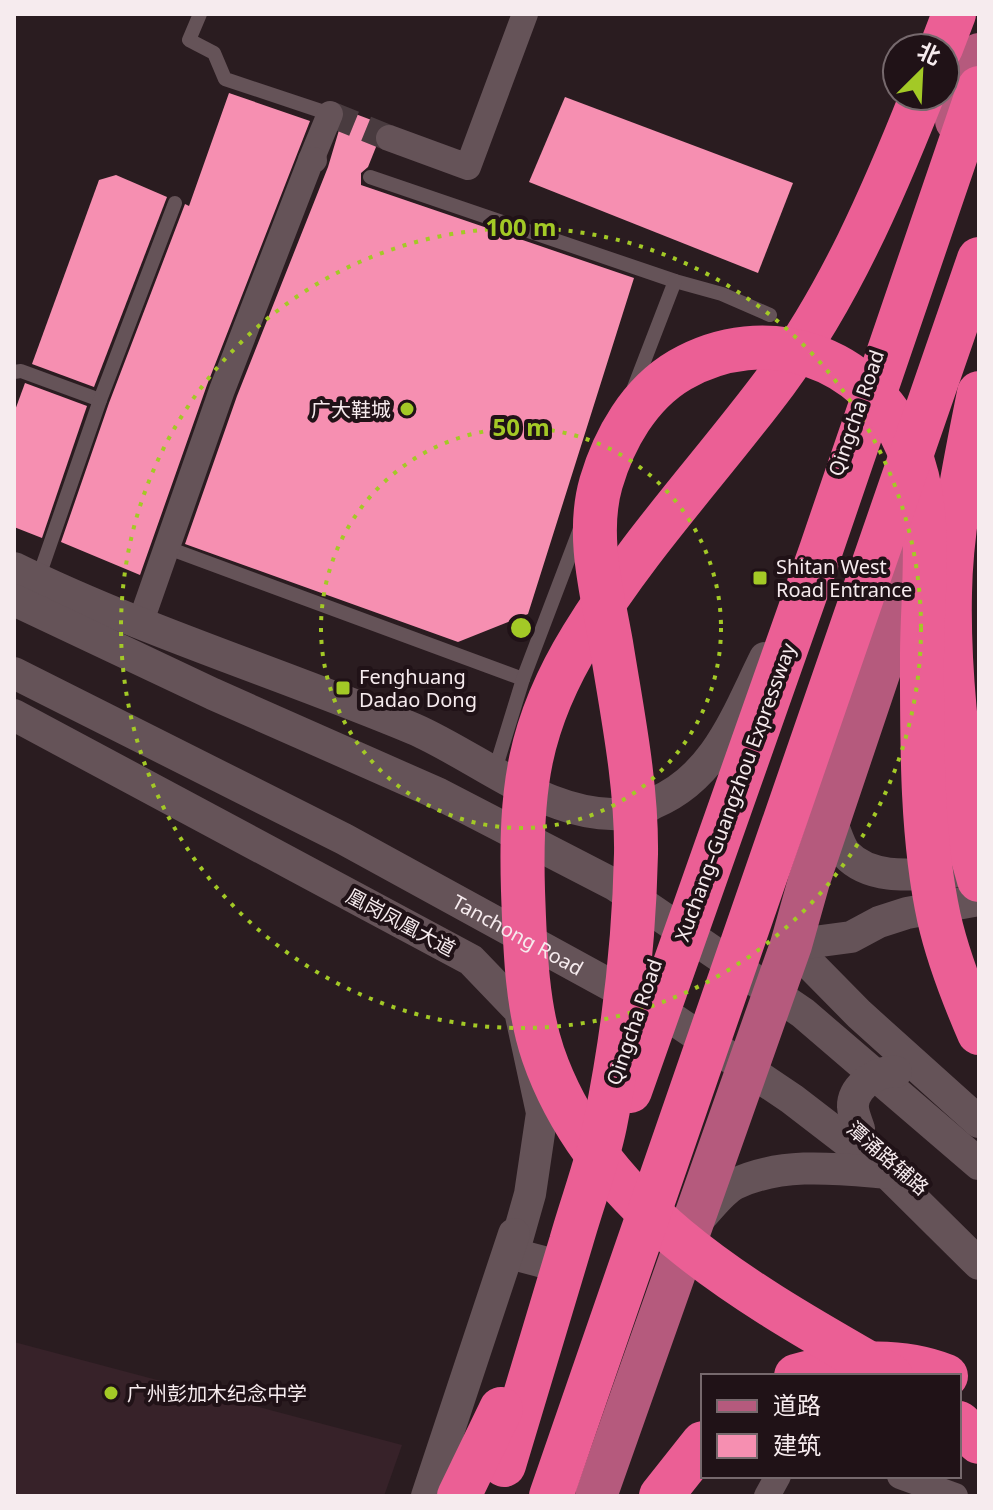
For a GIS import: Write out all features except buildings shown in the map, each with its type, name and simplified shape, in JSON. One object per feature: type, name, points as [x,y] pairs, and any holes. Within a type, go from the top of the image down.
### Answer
[{"type":"highway","name":"Xuchang–Guangzhou Expressway","points":[[499,1480],[669,977],[832,521],[979,88]]},
{"type":"highway","points":[[888,1374],[728,1279],[666,1232],[582,1135],[562,1100],[542,1051],[532,999],[524,926],[521,808],[536,735],[581,639],[643,548],[777,380],[815,323],[875,209],[915,112]]},
{"type":"highway","points":[[551,1496],[979,259]]},
{"type":"highway","points":[[499,1480],[605,1128],[633,925],[636,847],[624,719],[597,561],[595,531],[598,491],[609,458],[629,418],[652,392],[679,370],[737,349],[771,347],[805,351],[853,375],[884,405],[907,446],[923,499],[922,711],[927,810],[939,915],[957,982],[979,1033]]},
{"type":"highway","points":[[979,393],[959,498],[950,591],[952,698],[972,855],[979,880]]},
{"type":"highway","points":[[805,1374],[837,1367],[899,1362],[939,1374]]},
{"type":"highway","points":[[459,1496],[508,1396]]},
{"type":"highway","points":[[961,1425],[979,1442]]},
{"type":"highway","points":[[661,1496],[701,1446]]},
{"type":"main road","name":"Qingcha Road","points":[[475,1496],[632,1028],[844,448],[979,54]]},
{"type":"main road","points":[[596,1496],[791,945],[979,368]]},
{"type":"street","points":[[389,138],[468,167],[525,14]]},
{"type":"street","points":[[141,621],[222,390],[330,114]]},
{"type":"street","points":[[26,574],[291,683],[415,730],[549,799],[585,810],[633,813],[669,797],[695,780],[717,752],[772,645]]},
{"type":"street","points":[[14,600],[213,694],[439,794],[615,885],[803,1013],[979,1164]]},
{"type":"street","name":"Tanchong Road","points":[[14,673],[344,839],[676,1021],[792,1099],[883,1169],[979,1264]]},
{"type":"street","name":"凰岗凤凰大道","points":[[14,715],[471,960],[520,1011],[542,1113],[532,1180],[513,1254],[551,1264]]},
{"type":"street","points":[[830,819],[845,853],[862,866],[900,875],[979,870]]},
{"type":"street","points":[[791,945],[851,937],[879,922],[907,913],[979,900]]},
{"type":"street","points":[[791,945],[859,1014],[979,1122]]},
{"type":"street","points":[[427,1496],[532,1180],[632,1028]]},
{"type":"street","name":"潭涌路辅路","points":[[751,1059],[859,1129],[979,1238]]},
{"type":"street","points":[[859,1129],[853,1103],[870,1079],[886,1070],[909,1073],[937,1084]]},
{"type":"street","points":[[690,1229],[734,1184],[818,1167],[908,1174]]},
{"type":"street","points":[[767,1496],[777,1478]]},
{"type":"street","points":[[906,1478],[955,1496]]},
{"type":"lane","points":[[200,14],[189,40],[214,53],[225,79],[330,114]]},
{"type":"lane","points":[[370,177],[675,281],[722,294],[770,315]]},
{"type":"lane","points":[[26,574],[100,400],[175,203]]},
{"type":"lane","points":[[495,770],[523,679],[675,281]]},
{"type":"lane","points":[[14,372],[21,371],[100,400]]},
{"type":"lane","points":[[168,548],[523,679]]},
{"type":"shaded area","name":"广州彭加木纪念中学","points":[[14,1342],[402,1445],[384,1496],[14,1496]]},
{"type":"tunnel","points":[[330,114],[389,138]]},
{"type":"place","name":"广大鞋城","points":[[407,409]]},
{"type":"place","name":"Shitan West Road Entrance","points":[[760,578]]},
{"type":"place","name":"Fenghuang Dadao Dong","points":[[343,688]]},
{"type":"place","name":"广州彭加木纪念中学","points":[[111,1393]]}]
